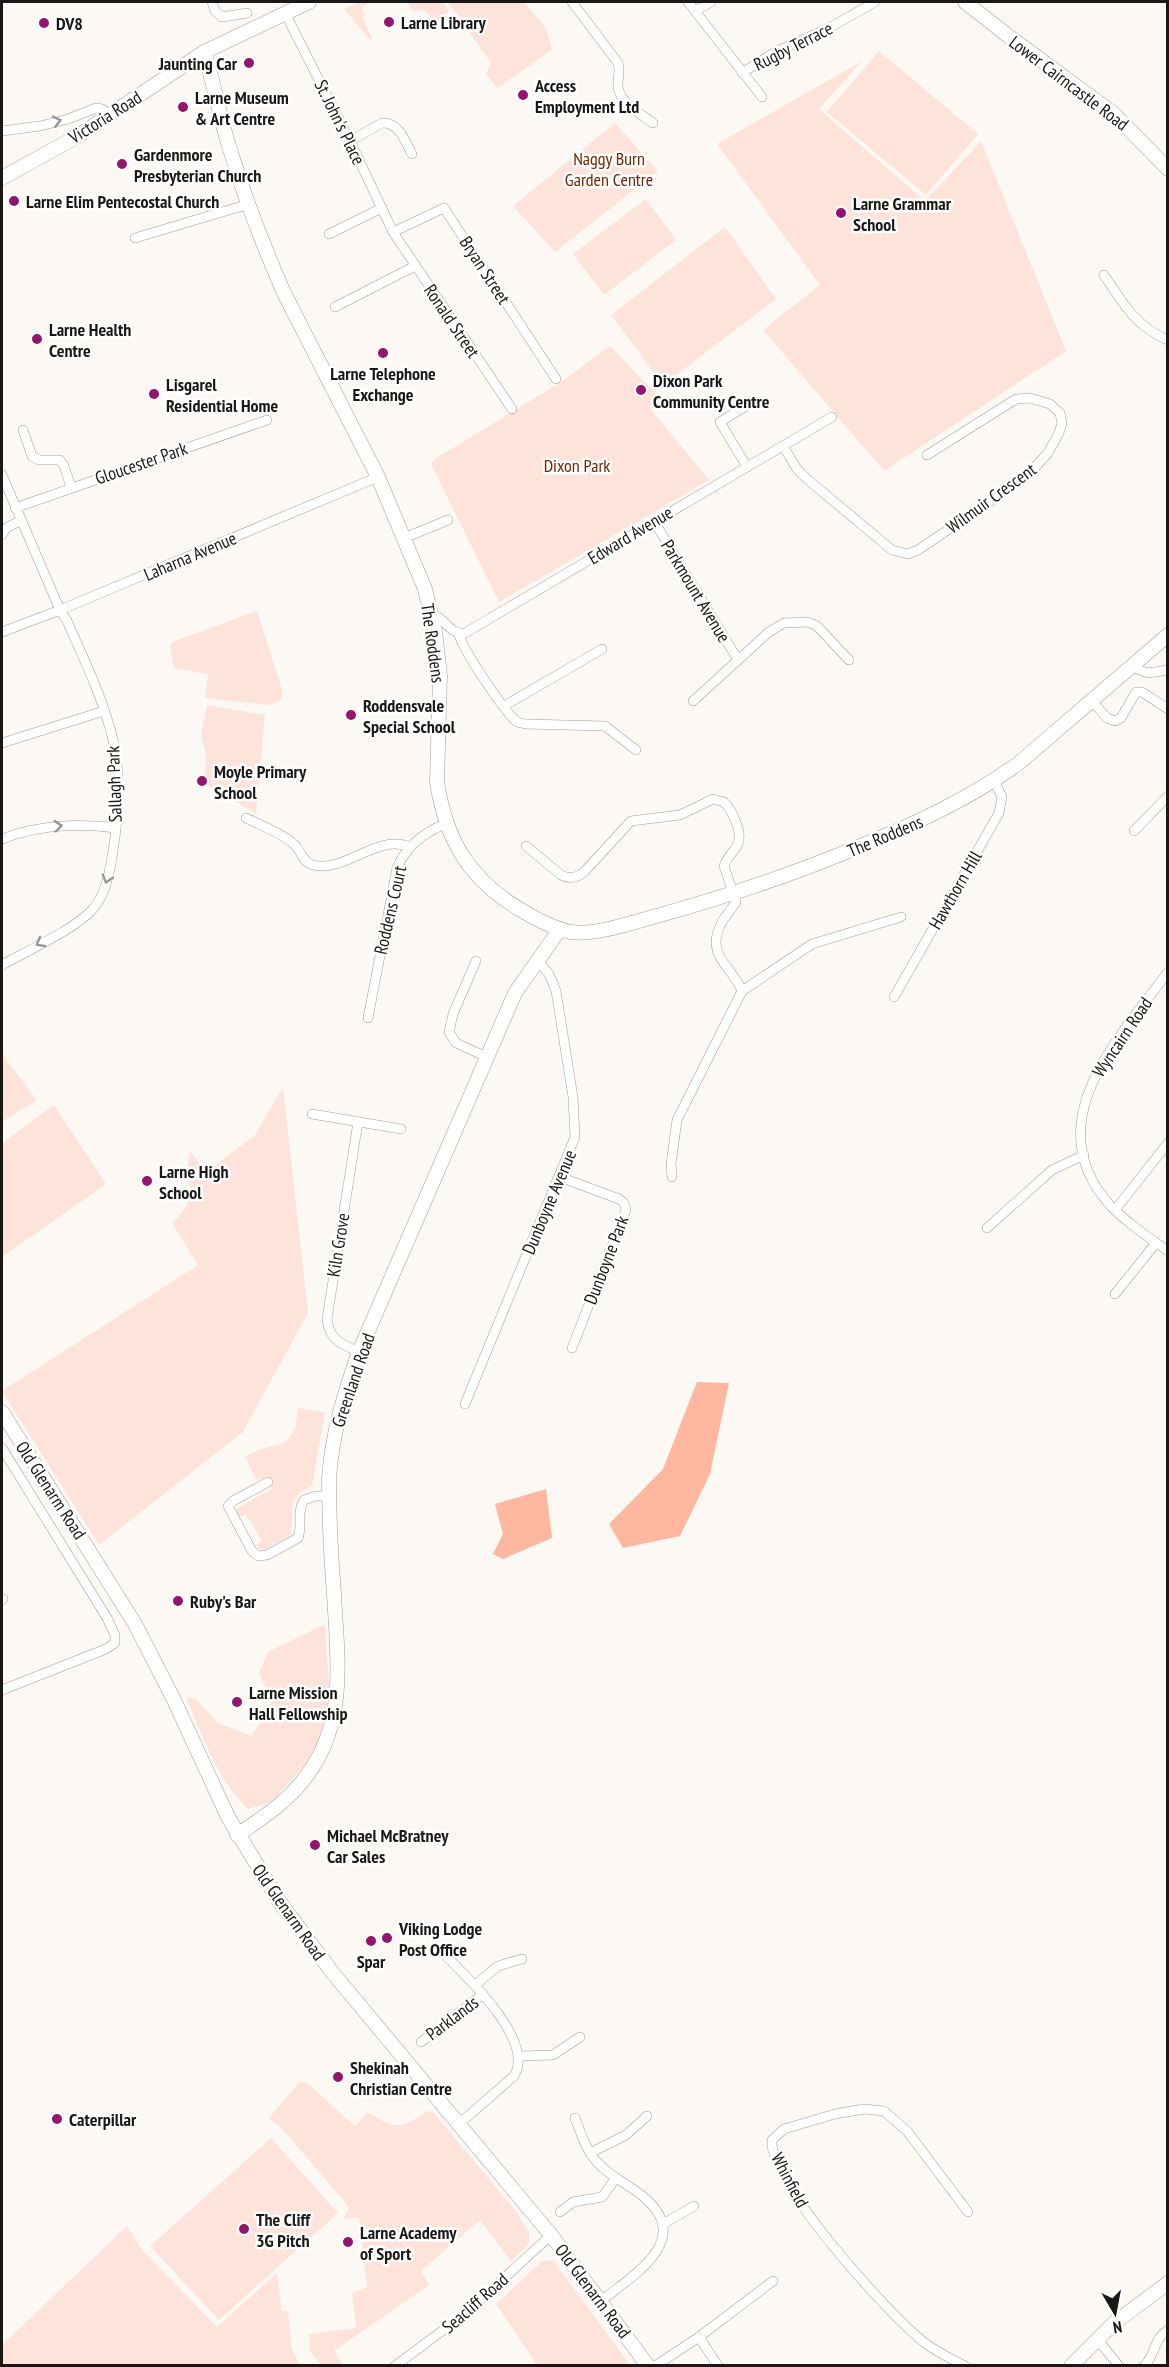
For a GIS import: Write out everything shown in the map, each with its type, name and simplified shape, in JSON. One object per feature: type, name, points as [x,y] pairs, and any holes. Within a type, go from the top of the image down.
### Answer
[{"type":"street","points":[[212,2],[215,12],[222,17],[247,13]]},
{"type":"street","name":"Victoria Road","points":[[2,178],[110,115],[204,52],[309,2]]},
{"type":"street","points":[[572,2],[618,63],[620,72],[618,89],[622,96],[652,123]]},
{"type":"street","points":[[688,2],[762,97]]},
{"type":"street","points":[[695,10],[711,2]]},
{"type":"street","name":"Rugby Terrace","points":[[742,73],[776,52],[829,28],[875,2]]},
{"type":"street","name":"Lower Cairncastle Road","points":[[965,2],[1114,114],[1167,169]]},
{"type":"street","name":"St. John's Place","points":[[285,13],[351,141],[393,232]]},
{"type":"street","name":"The Roddens","points":[[204,52],[213,77],[228,143],[284,293],[378,477],[425,589],[440,675],[437,782],[447,823],[459,852],[478,878],[507,902],[560,929],[582,932],[596,930],[639,921],[733,894],[888,835],[941,811],[993,781],[1092,701],[1167,635]]},
{"type":"street","points":[[2,131],[49,123],[96,108],[110,115]]},
{"type":"street","points":[[351,141],[382,123],[387,123],[397,129],[412,154]]},
{"type":"street","points":[[135,238],[249,204]]},
{"type":"street","points":[[329,234],[382,208]]},
{"type":"street","name":"Bryan Street","points":[[393,232],[444,208],[556,379]]},
{"type":"street","name":"Ronald Street","points":[[393,232],[512,409]]},
{"type":"street","points":[[335,307],[415,266]]},
{"type":"street","points":[[1104,275],[1134,318],[1147,330],[1167,340]]},
{"type":"street","name":"Wilmuir Crescent","points":[[783,446],[797,469],[807,479],[892,550],[908,555],[1034,470],[1048,453],[1059,433],[1062,423],[1060,413],[1050,404],[1030,398],[1016,399],[927,455]]},
{"type":"street","points":[[747,467],[720,422],[749,404]]},
{"type":"street","name":"Edward Avenue","points":[[459,634],[483,623],[832,417]]},
{"type":"street","name":"Gloucester Park","points":[[15,508],[267,420]]},
{"type":"street","points":[[23,430],[31,455],[39,460],[60,460],[71,487]]},
{"type":"street","name":"Sallagh Park","points":[[2,475],[104,711],[115,748],[118,800],[116,828],[105,886],[94,908],[79,921],[2,965]]},
{"type":"street","name":"Laharna Avenue","points":[[2,632],[378,477]]},
{"type":"street","points":[[404,538],[448,520]]},
{"type":"street","points":[[2,535],[6,528],[20,521]]},
{"type":"street","name":"Parkmount Avenue","points":[[654,521],[738,660]]},
{"type":"street","points":[[431,614],[439,616],[459,634],[462,644],[517,722],[605,726],[636,750]]},
{"type":"street","name":"Parkmount Avenue","points":[[693,701],[778,626],[796,621],[808,622],[817,626],[849,660]]},
{"type":"street","points":[[504,706],[602,650]]},
{"type":"street","points":[[1131,667],[1148,673],[1167,670]]},
{"type":"street","points":[[1092,701],[1107,718],[1114,721],[1121,718],[1136,692],[1142,692],[1167,709]]},
{"type":"street","points":[[2,743],[104,711]]},
{"type":"street","name":"Hawthorn Hill","points":[[894,997],[998,816],[1002,799],[993,781]]},
{"type":"street","points":[[1135,826],[1167,796]]},
{"type":"street","points":[[526,846],[561,875],[567,878],[574,877],[584,872],[630,822],[678,815],[710,800],[720,800],[730,809],[739,835],[738,844],[724,866],[736,902],[720,924],[715,943],[716,952],[737,978],[742,991]]},
{"type":"street","points":[[246,818],[292,842],[305,861],[312,865],[336,863],[392,844],[410,848]]},
{"type":"street","name":"Roddens Court","points":[[368,1018],[395,872],[410,848],[430,831],[447,823]]},
{"type":"street","points":[[2,839],[27,831],[62,826],[92,825],[116,828]]},
{"type":"street","points":[[672,1177],[671,1164],[677,1120],[742,991],[812,944],[901,917]]},
{"type":"street","name":"Greenland Road","points":[[237,1835],[274,1810],[301,1784],[322,1752],[334,1719],[338,1664],[329,1496],[330,1458],[334,1431],[359,1352],[515,993],[560,929]]},
{"type":"street","name":"Dunboyne Avenue","points":[[465,1404],[574,1140],[575,1110],[556,992],[549,974],[537,960]]},
{"type":"street","points":[[476,961],[453,1014],[449,1032],[455,1043],[487,1057]]},
{"type":"street","name":"Wyncairn Road","points":[[1167,972],[1108,1052],[1091,1081],[1082,1120],[1084,1155],[1096,1186],[1115,1210],[1167,1251]]},
{"type":"street","points":[[312,1114],[401,1129]]},
{"type":"street","name":"Kiln Grove","points":[[358,1122],[327,1319],[332,1337],[359,1352]]},
{"type":"street","points":[[1115,1210],[1167,1143]]},
{"type":"street","points":[[987,1228],[1052,1170],[1084,1155]]},
{"type":"street","name":"Dunboyne Park","points":[[560,1177],[618,1199],[624,1203],[626,1212],[572,1348]]},
{"type":"street","points":[[1114,1294],[1156,1242]]},
{"type":"street","name":"Old Glenarm Road","points":[[2,1412],[135,1624],[237,1835],[279,1901],[305,1937],[551,2235],[648,2366]]},
{"type":"street","points":[[2,1448],[107,1618],[115,1635],[115,1643],[106,1649],[2,1689]]},
{"type":"street","points":[[268,1482],[228,1506],[252,1551],[258,1556],[267,1555],[298,1538],[299,1509],[304,1500],[329,1496]]},
{"type":"street","name":"Parklands","points":[[441,1951],[483,1994],[514,2040],[520,2056]]},
{"type":"street","name":"Parklands","points":[[475,1985],[498,1966],[522,1959]]},
{"type":"street","name":"Parklands","points":[[421,2042],[483,1994]]},
{"type":"street","points":[[459,2124],[514,2076],[519,2066],[520,2056],[553,2055],[580,2037]]},
{"type":"street","name":"Whinfield","points":[[965,2366],[924,2342],[888,2309],[802,2207],[784,2176],[773,2150],[772,2140],[784,2129],[835,2115],[864,2109],[884,2111],[907,2132],[968,2212]]},
{"type":"street","points":[[590,2153],[629,2133],[647,2116]]},
{"type":"street","points":[[575,2118],[590,2153],[597,2163],[647,2199],[658,2212],[663,2224],[662,2242],[654,2256],[602,2301]]},
{"type":"street","points":[[560,2212],[575,2202],[603,2197],[615,2178]]},
{"type":"street","points":[[663,2224],[694,2206]]},
{"type":"street","name":"Seacliff Road","points":[[394,2366],[466,2313],[551,2235]]},
{"type":"street","points":[[655,2366],[699,2337],[772,2281]]},
{"type":"street","points":[[1071,2366],[1114,2323],[1167,2283]]},
{"type":"street","points":[[1144,2366],[1152,2357],[1159,2337],[1167,2330]]},
{"type":"street","points":[[699,2337],[718,2366]]},
{"type":"street","points":[[1098,2339],[1119,2366]]},
{"type":"green space","points":[[360,2],[367,4],[361,7],[365,16],[362,17],[372,38],[370,40],[344,9]]},
{"type":"green space","points":[[408,2],[442,2],[449,11],[437,22],[423,10],[412,11]]},
{"type":"green space","points":[[448,2],[524,2],[546,28],[552,50],[497,88],[486,74],[491,63]]},
{"type":"green space","points":[[879,51],[978,134],[926,195],[827,112]]},
{"type":"green space","points":[[862,61],[819,109],[925,201],[981,141],[1066,351],[884,471],[763,330],[820,285],[717,144]]},
{"type":"green space","name":"Naggy Burn Garden Centre","points":[[615,123],[658,171],[555,252],[513,206]]},
{"type":"green space","points":[[646,199],[676,240],[604,295],[573,254]]},
{"type":"green space","points":[[725,227],[776,299],[663,385],[611,315]]},
{"type":"green space","name":"Dixon Park","points":[[610,346],[660,398],[649,407],[709,480],[499,602],[431,464],[435,459],[561,382]]},
{"type":"green space","points":[[257,611],[282,690],[282,698],[268,705],[205,698],[208,674],[174,668],[170,646],[172,642]]},
{"type":"green space","points":[[207,705],[265,715],[256,814],[204,783],[206,755],[201,734]]},
{"type":"green space","points":[[2,1054],[37,1100],[2,1122]]},
{"type":"green space","points":[[283,1087],[308,1313],[243,1432],[99,1545],[2,1391],[198,1265],[172,1223],[181,1214],[189,1197],[190,1151],[206,1172],[255,1135]]},
{"type":"green space","points":[[54,1105],[106,1184],[2,1257],[2,1143]]},
{"type":"green space","points":[[298,1408],[325,1412],[312,1486],[302,1491],[293,1501],[291,1535],[263,1550],[259,1549],[256,1544],[262,1541],[246,1514],[239,1517],[236,1512],[237,1508],[272,1489],[267,1476],[257,1481],[245,1457],[255,1451],[281,1444],[287,1440],[296,1424]]},
{"type":"green space","points":[[325,1624],[330,1700],[316,1748],[303,1767],[271,1802],[248,1809],[228,1786],[220,1772],[186,1698],[196,1699],[218,1723],[252,1736],[272,1701],[259,1673],[268,1652]]},
{"type":"green space","points":[[300,2082],[307,2083],[355,2126],[368,2112],[387,2123],[398,2125],[432,2111],[514,2209],[529,2231],[529,2244],[511,2261],[480,2220],[421,2271],[429,2285],[334,2351],[343,2365],[322,2365],[310,2352],[309,2334],[356,2328],[352,2293],[367,2287],[359,2217],[344,2219],[349,2207],[283,2130],[269,2118]]},
{"type":"green space","name":"The Cliff 3G Pitch","points":[[271,2138],[338,2213],[219,2320],[150,2246]]},
{"type":"green space","points":[[127,2226],[143,2251],[217,2327],[277,2273],[282,2311],[288,2311],[292,2349],[300,2365],[2,2365],[2,2345]]},
{"type":"green space","points":[[553,2260],[630,2365],[537,2365],[496,2304],[542,2261]]},
{"type":"shaded area","points":[[697,1382],[729,1383],[710,1474],[680,1536],[623,1548],[609,1524],[663,1469]]},
{"type":"shaded area","points":[[546,1489],[552,1538],[503,1559],[493,1554],[503,1534],[495,1504]]},
{"type":"place","name":"Larne Library","points":[[389,22]]},
{"type":"place","name":"DV8","points":[[44,23]]},
{"type":"place","name":"Jaunting Car","points":[[249,63]]},
{"type":"place","name":"Access Employment Ltd","points":[[523,95]]},
{"type":"place","name":"Larne Museum & Art Centre","points":[[183,107]]},
{"type":"place","name":"Gardenmore Presbyterian Church","points":[[122,164]]},
{"type":"place","name":"Larne Elim Pentecostal Church","points":[[14,201]]},
{"type":"place","name":"Larne Grammar School","points":[[841,213]]},
{"type":"place","name":"Larne Health Centre","points":[[37,339]]},
{"type":"place","name":"Larne Telephone Exchange","points":[[383,353]]},
{"type":"place","name":"Dixon Park Community Centre","points":[[641,390]]},
{"type":"place","name":"Lisgarel Residential Home","points":[[154,394]]},
{"type":"place","name":"Roddensvale Special School","points":[[351,715]]},
{"type":"place","name":"Moyle Primary School","points":[[202,781]]},
{"type":"place","name":"Larne High School","points":[[147,1181]]},
{"type":"place","name":"Ruby's Bar","points":[[178,1601]]},
{"type":"place","name":"Larne Mission Hall Fellowship","points":[[237,1702]]},
{"type":"place","name":"Michael McBratney Car Sales","points":[[315,1845]]},
{"type":"place","name":"Viking Lodge Post Office","points":[[387,1938]]},
{"type":"place","name":"Spar","points":[[371,1941]]},
{"type":"place","name":"Shekinah Christian Centre","points":[[338,2077]]},
{"type":"place","name":"Caterpillar","points":[[57,2119]]},
{"type":"place","name":"The Cliff 3G Pitch","points":[[244,2229]]},
{"type":"place","name":"Larne Academy of Sport","points":[[348,2242]]}]
